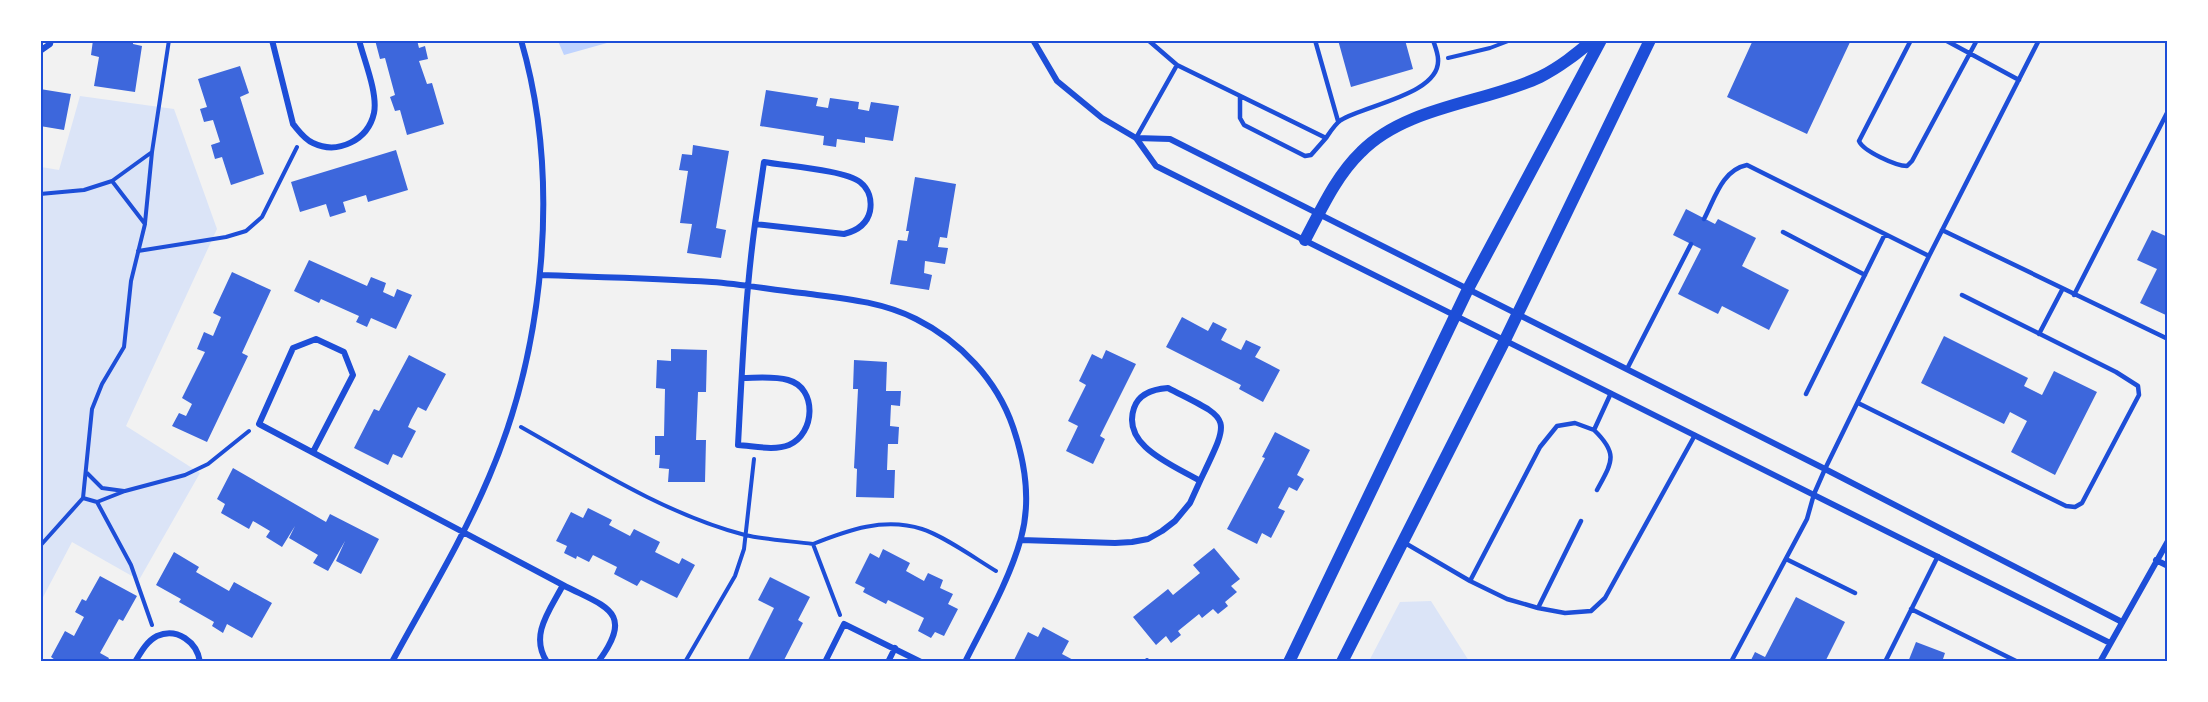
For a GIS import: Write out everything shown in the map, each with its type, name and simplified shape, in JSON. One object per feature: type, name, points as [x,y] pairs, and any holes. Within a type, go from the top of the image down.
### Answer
[{"type":"main road","points":[[1305,240],[1340,177],[1361,151],[1396,127],[1434,111],[1539,77],[1562,65],[1593,40]]},
{"type":"main road","points":[[1289,662],[1468,289],[1601,40]]},
{"type":"main road","points":[[1342,662],[1505,340],[1650,40]]},
{"type":"street","points":[[40,51],[50,44],[51,40]]},
{"type":"street","points":[[272,40],[293,124],[301,135],[312,143],[324,147],[338,147],[351,143],[362,135],[370,124],[374,112],[374,99],[359,40]]},
{"type":"street","points":[[392,662],[489,477],[510,420],[531,340],[540,275],[543,197],[538,126],[521,40]]},
{"type":"street","points":[[1033,40],[1057,81],[1102,118],[1136,138],[1156,166],[2110,643]]},
{"type":"street","points":[[1136,138],[1170,139],[1826,469],[2121,622]]},
{"type":"street","points":[[742,378],[789,380],[801,388],[810,408],[806,430],[799,438],[777,447],[738,445],[747,286],[755,224],[764,162],[846,175],[859,181],[867,190],[871,202],[869,214],[863,225],[856,231],[844,234],[755,224]]},
{"type":"street","points":[[540,275],[713,282],[877,304],[896,310],[933,328],[966,354],[998,394],[1012,422],[1023,462],[1026,493],[1021,540],[1006,577],[965,662]]},
{"type":"street","points":[[313,452],[353,375],[344,352],[316,339],[293,348],[259,424],[607,609],[614,616],[617,625],[598,662]]},
{"type":"street","points":[[1021,540],[1132,542],[1148,538],[1175,521],[1190,502],[1220,440],[1223,429],[1221,420],[1215,413],[1168,387],[1154,389],[1142,395],[1136,403],[1131,416],[1132,430],[1139,442],[1200,481]]},
{"type":"street","points":[[2100,662],[2168,541]]},
{"type":"street","points":[[2156,560],[2168,566]]},
{"type":"street","points":[[548,662],[541,652],[539,638],[542,624],[563,585]]},
{"type":"street","points":[[825,662],[844,624],[921,662]]},
{"type":"street","points":[[135,662],[147,644],[156,636],[168,633],[181,635],[191,642],[198,652],[200,662]]},
{"type":"street","points":[[888,662],[895,648]]},
{"type":"lane","points":[[1148,40],[1177,65],[1326,138]]},
{"type":"lane","points":[[1315,40],[1338,121]]},
{"type":"lane","points":[[1240,97],[1240,118],[1244,125],[1305,156],[1311,155],[1338,121],[1368,107],[1421,88],[1433,75],[1438,60],[1433,40]]},
{"type":"lane","points":[[1911,40],[1859,141],[1866,150],[1900,166],[1907,166],[1912,161],[1977,40]]},
{"type":"lane","points":[[1945,40],[2019,80]]},
{"type":"lane","points":[[1731,662],[1807,519],[1814,494],[1929,256],[2039,40]]},
{"type":"lane","points":[[1136,138],[1177,65]]},
{"type":"lane","points":[[2074,295],[2168,111]]},
{"type":"lane","points":[[1704,219],[1727,175],[1735,167],[1747,165],[1929,256]]},
{"type":"lane","points":[[1942,230],[2062,290],[2168,339]]},
{"type":"lane","points":[[1783,232],[1865,275]]},
{"type":"lane","points":[[1806,394],[1885,234]]},
{"type":"lane","points":[[1627,369],[1691,244]]},
{"type":"lane","points":[[2039,334],[2062,290]]},
{"type":"lane","points":[[1858,403],[2066,506],[2075,507],[2082,503],[2139,395],[2138,386],[2130,379],[1962,295]]},
{"type":"lane","points":[[1594,430],[1611,393]]},
{"type":"lane","points":[[1470,581],[1540,447],[1557,426],[1575,423],[1594,430],[1607,442],[1611,452],[1608,468],[1597,490]]},
{"type":"lane","points":[[1403,542],[1470,581],[1507,599],[1565,613],[1591,611],[1605,598],[1695,435]]},
{"type":"lane","points":[[1538,608],[1581,521]]},
{"type":"lane","points":[[1885,662],[1938,556]]},
{"type":"lane","points":[[1785,559],[1855,593]]},
{"type":"lane","points":[[1911,609],[2018,662]]},
{"type":"path","points":[[40,546],[83,498],[92,410],[102,384],[124,347],[131,281],[145,224],[152,152],[169,40]]},
{"type":"path","points":[[1438,60],[1490,48],[1511,40]]},
{"type":"path","points":[[138,251],[226,237],[246,231],[262,217],[296,153],[301,135]]},
{"type":"path","points":[[40,194],[84,190],[112,181],[152,152]]},
{"type":"path","points":[[112,181],[145,224]]},
{"type":"path","points":[[510,420],[601,474],[701,521],[746,535],[813,544],[852,529],[888,524],[923,529],[1006,577]]},
{"type":"path","points":[[83,498],[97,502],[125,491],[184,475],[208,464],[259,424]]},
{"type":"path","points":[[685,662],[735,576],[744,549],[755,446]]},
{"type":"path","points":[[86,472],[102,488],[125,491]]},
{"type":"path","points":[[97,502],[131,565],[156,636]]},
{"type":"path","points":[[813,544],[844,624]]},
{"type":"shaded area","points":[[80,96],[174,109],[217,229],[126,426],[200,473],[139,580],[72,542],[41,601],[41,167],[59,170]]},
{"type":"shaded area","points":[[1431,601],[1469,661],[1369,661],[1400,602]]},
{"type":"water","points":[[558,41],[614,41],[564,55]]},
{"type":"building","points":[[93,40],[133,40],[133,44],[142,46],[135,92],[94,86],[99,57],[91,55]]},
{"type":"building","points":[[375,40],[417,40],[419,48],[425,46],[428,59],[419,61],[427,84],[432,83],[444,124],[407,135],[400,110],[395,111],[390,97],[395,95],[385,58],[380,59]]},
{"type":"building","points":[[1338,40],[1405,40],[1413,69],[1351,87]]},
{"type":"building","points":[[1753,40],[1851,40],[1807,134],[1727,97]]},
{"type":"building","points":[[240,66],[249,93],[240,97],[264,174],[231,185],[222,157],[215,159],[211,145],[220,142],[213,120],[204,122],[200,109],[207,107],[198,79]]},
{"type":"building","points":[[40,89],[71,94],[64,130],[40,126]]},
{"type":"building","points":[[766,90],[818,98],[816,106],[828,108],[830,98],[859,102],[858,109],[869,111],[871,102],[899,106],[893,141],[865,137],[865,143],[837,139],[836,147],[823,145],[824,136],[760,126]]},
{"type":"building","points":[[693,145],[729,151],[716,228],[726,230],[721,258],[687,253],[692,224],[680,223],[688,171],[679,170],[682,154],[692,155]]},
{"type":"building","points":[[396,150],[408,190],[368,202],[366,195],[343,202],[346,212],[330,217],[326,204],[300,212],[291,182]]},
{"type":"building","points":[[915,177],[956,184],[947,238],[940,237],[938,247],[948,248],[945,264],[925,261],[924,273],[932,275],[929,290],[890,284],[898,240],[907,241],[909,231],[906,231]]},
{"type":"building","points":[[1686,209],[1715,224],[1718,219],[1756,238],[1742,266],[1789,290],[1769,330],[1722,306],[1718,314],[1678,294],[1701,249],[1673,235]]},
{"type":"building","points":[[2152,230],[2168,237],[2168,316],[2140,303],[2157,269],[2137,260]]},
{"type":"building","points":[[309,260],[367,286],[371,277],[386,283],[383,292],[394,297],[397,289],[412,295],[396,329],[371,318],[367,327],[356,322],[359,316],[321,299],[319,303],[294,291]]},
{"type":"building","points":[[232,272],[271,290],[242,353],[248,356],[207,442],[172,426],[179,413],[186,416],[192,404],[182,398],[205,352],[197,349],[204,332],[213,336],[221,317],[213,313]]},
{"type":"building","points":[[1182,317],[1208,331],[1213,322],[1227,329],[1221,340],[1241,350],[1246,340],[1261,347],[1255,357],[1280,370],[1263,402],[1239,389],[1241,385],[1166,347]]},
{"type":"building","points":[[1944,336],[2028,378],[2024,386],[2042,395],[2054,371],[2097,392],[2055,475],[2011,452],[2027,421],[2010,412],[2004,424],[1921,383]]},
{"type":"building","points":[[671,349],[707,350],[706,392],[698,392],[696,440],[706,440],[705,482],[668,482],[669,469],[659,468],[660,455],[655,455],[655,436],[664,436],[665,389],[656,388],[657,360],[671,361]]},
{"type":"building","points":[[1106,350],[1136,364],[1100,436],[1105,439],[1093,464],[1066,451],[1078,426],[1068,421],[1086,385],[1079,381],[1092,354],[1102,359]]},
{"type":"building","points":[[409,355],[446,374],[426,411],[418,407],[411,420],[408,427],[416,431],[402,458],[393,454],[388,465],[354,448],[374,409],[379,411]]},
{"type":"building","points":[[854,360],[887,362],[886,391],[901,391],[900,406],[891,405],[890,426],[899,427],[898,444],[888,444],[887,470],[895,470],[894,498],[856,497],[857,469],[854,468],[858,389],[853,389]]},
{"type":"building","points":[[1275,432],[1310,450],[1297,475],[1304,479],[1297,491],[1289,487],[1278,508],[1285,511],[1271,538],[1262,533],[1257,544],[1227,529],[1265,458],[1262,457]]},
{"type":"building","points":[[233,468],[326,522],[330,514],[379,539],[361,574],[336,561],[345,541],[328,571],[313,563],[318,555],[289,538],[295,526],[282,547],[266,537],[270,531],[253,521],[249,529],[221,513],[225,504],[217,499]]},
{"type":"building","points":[[588,508],[612,520],[609,525],[630,536],[634,529],[660,542],[655,552],[679,564],[682,558],[695,565],[677,598],[641,580],[637,586],[614,574],[617,567],[593,555],[589,562],[564,553],[567,546],[556,541],[571,512],[583,518]]},
{"type":"building","points":[[1214,548],[1240,579],[1231,586],[1237,592],[1225,602],[1228,606],[1218,614],[1213,609],[1202,618],[1199,614],[1178,631],[1181,635],[1171,643],[1166,636],[1156,645],[1133,617],[1168,589],[1173,595],[1200,573],[1193,565]]},
{"type":"building","points":[[883,549],[910,563],[906,571],[924,581],[928,573],[943,580],[940,588],[953,594],[948,604],[958,609],[944,636],[935,632],[931,638],[918,631],[924,618],[888,600],[886,604],[863,592],[865,588],[855,583],[870,553],[879,558]]},
{"type":"building","points":[[174,552],[199,567],[196,572],[229,591],[234,582],[272,603],[252,638],[227,624],[223,633],[212,626],[214,622],[179,602],[181,599],[156,585]]},
{"type":"building","points":[[100,576],[137,596],[123,621],[119,619],[100,653],[109,658],[107,662],[58,662],[51,657],[65,631],[74,636],[84,617],[75,612],[82,599],[86,601]]},
{"type":"building","points":[[770,577],[810,597],[798,620],[803,623],[783,662],[747,662],[774,608],[758,600]]},
{"type":"building","points":[[1796,597],[1845,622],[1825,662],[1750,662],[1755,652],[1765,657]]},
{"type":"building","points":[[1043,627],[1069,641],[1062,654],[1077,662],[1013,662],[1028,632],[1038,637]]},
{"type":"building","points":[[1916,642],[1945,653],[1942,662],[1908,662]]}]
